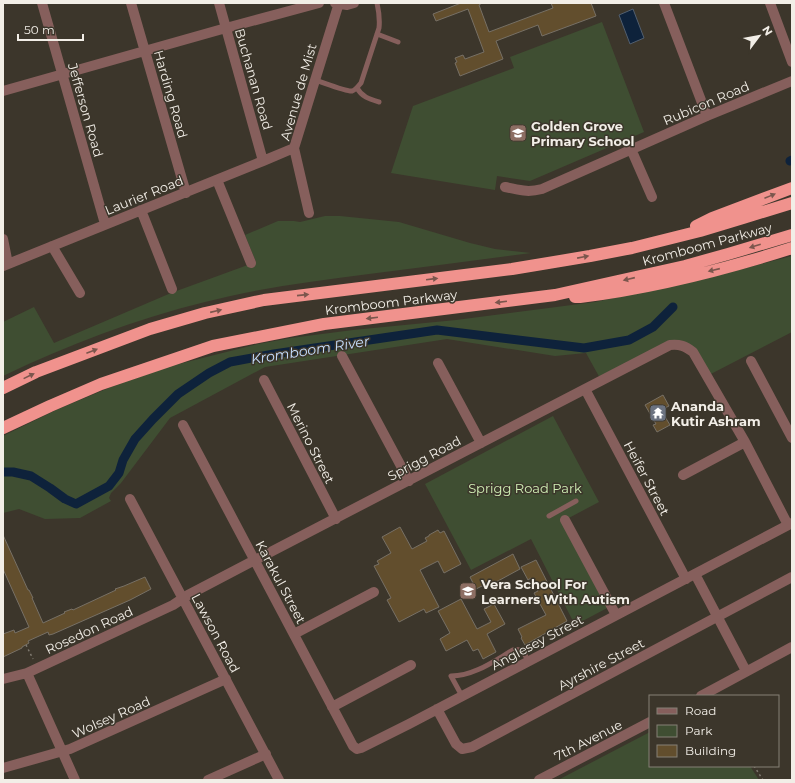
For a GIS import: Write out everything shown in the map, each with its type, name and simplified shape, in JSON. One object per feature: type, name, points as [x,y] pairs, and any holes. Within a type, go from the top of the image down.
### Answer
[{"type":"highway","points":[[678,237],[702,223],[792,188]]},
{"type":"highway","name":"Kromboom Parkway","points":[[3,388],[36,372],[150,329],[205,313],[264,300],[512,269],[604,254],[678,237],[792,203]]},
{"type":"highway","name":"Kromboom Parkway","points":[[3,428],[101,384],[213,346],[324,324],[555,295],[685,266],[792,235]]},
{"type":"highway","points":[[555,295],[580,297],[636,289],[729,267],[792,248]]},
{"type":"street","name":"Jefferson Road","points":[[42,3],[105,224]]},
{"type":"street","name":"Harding Road","points":[[132,3],[186,193]]},
{"type":"street","name":"Buchanan Road","points":[[219,3],[263,161]]},
{"type":"street","points":[[337,3],[347,5],[354,3]]},
{"type":"street","name":"Avenue de Mist","points":[[309,213],[294,148],[337,3]]},
{"type":"street","points":[[664,3],[707,116]]},
{"type":"street","points":[[770,3],[792,62]]},
{"type":"street","points":[[3,91],[312,4]]},
{"type":"street","name":"Rubicon Road","points":[[505,187],[533,192],[542,189],[792,80]]},
{"type":"street","name":"Laurier Road","points":[[6,265],[294,148]]},
{"type":"street","points":[[631,149],[652,197]]},
{"type":"street","points":[[217,180],[251,263]]},
{"type":"street","points":[[142,210],[172,290]]},
{"type":"street","points":[[3,238],[6,265]]},
{"type":"street","points":[[52,246],[80,293]]},
{"type":"street","name":"Sprigg Road","points":[[183,599],[255,560],[670,345],[679,344],[686,346],[693,352],[745,442]]},
{"type":"street","points":[[342,356],[409,481]]},
{"type":"street","points":[[751,361],[792,438]]},
{"type":"street","points":[[438,363],[481,443]]},
{"type":"street","name":"Merino Street","points":[[264,380],[336,519]]},
{"type":"street","name":"Heifer Street","points":[[585,389],[690,576],[717,617],[746,671]]},
{"type":"street","name":"Karakul Street","points":[[183,425],[332,707],[353,746],[357,749]]},
{"type":"street","points":[[683,475],[745,442],[790,524]]},
{"type":"street","name":"Lawson Road","points":[[130,499],[279,780]]},
{"type":"street","points":[[565,520],[616,615]]},
{"type":"street","name":"Anglesey Street","points":[[357,749],[437,709],[790,524]]},
{"type":"street","name":"Ayrshire Street","points":[[437,709],[456,744],[462,749],[472,747],[792,577]]},
{"type":"street","points":[[294,634],[374,592]]},
{"type":"street","name":"Rosedon Road","points":[[3,679],[27,673],[183,599]]},
{"type":"street","points":[[703,695],[792,647]]},
{"type":"street","points":[[332,707],[411,664]]},
{"type":"street","points":[[27,673],[75,780]]},
{"type":"street","name":"Wolsey Road","points":[[3,768],[70,749],[226,679]]},
{"type":"street","name":"7th Avenue","points":[[539,780],[649,723]]},
{"type":"street","points":[[208,780],[266,754]]},
{"type":"lane","points":[[315,80],[346,91],[352,91],[357,88],[361,83],[377,34],[380,19],[377,3]]},
{"type":"lane","points":[[377,34],[398,42]]},
{"type":"lane","points":[[357,88],[364,97],[379,102]]},
{"type":"lane","points":[[549,516],[576,501]]},
{"type":"lane","points":[[560,510],[565,520]]},
{"type":"lane","points":[[462,696],[451,676],[465,675],[517,649],[523,652],[528,661]]},
{"type":"path","points":[[26,645],[37,668]]},
{"type":"path","points":[[755,767],[763,780]]},
{"type":"green space","points":[[602,22],[644,132],[530,181],[497,176],[495,190],[391,173],[413,106],[514,68],[510,57]]},
{"type":"green space","points":[[325,216],[340,216],[399,222],[495,249],[531,253],[307,282],[225,297],[153,316],[127,325],[77,343],[3,376],[3,322],[34,307],[54,343],[171,293],[256,262],[245,235],[278,221],[300,222]]},
{"type":"green space","points":[[792,256],[792,332],[707,376],[693,352],[679,344],[601,380],[586,353],[555,356],[447,339],[265,367],[170,418],[121,483],[111,493],[109,498],[111,501],[80,518],[45,519],[19,509],[3,513],[3,436],[56,410],[111,387],[167,367],[258,344],[291,338],[353,330],[456,320],[595,302],[700,280]]},
{"type":"green space","name":"Sprigg Road Park","points":[[553,416],[599,502],[565,520],[611,606],[575,625],[531,539],[471,570],[425,484]]},
{"type":"green space","points":[[649,733],[649,767],[751,767],[759,780],[558,780]]},
{"type":"water","points":[[633,9],[644,38],[630,44],[619,15]]},
{"type":"building","points":[[461,3],[482,3],[479,5],[489,32],[553,8],[551,3],[591,3],[596,16],[542,36],[538,25],[496,41],[503,59],[460,76],[455,63],[457,62],[455,58],[463,55],[465,59],[484,52],[468,9],[436,21],[433,14]]},
{"type":"building","name":"Ananda Kutir Ashram","points":[[663,395],[669,406],[661,410],[670,425],[657,432],[653,425],[656,424],[645,405]]},
{"type":"building","points":[[400,527],[412,549],[427,541],[425,538],[429,535],[438,530],[440,533],[444,531],[461,564],[444,573],[438,561],[420,570],[439,607],[426,613],[424,609],[399,622],[387,600],[391,598],[374,566],[379,564],[377,561],[391,553],[382,537]]},
{"type":"building","points":[[3,535],[33,598],[43,623],[65,613],[64,612],[73,610],[116,590],[115,589],[145,577],[151,589],[130,600],[53,634],[49,635],[48,632],[28,641],[29,643],[22,648],[3,657],[3,634],[14,630],[15,633],[29,627],[3,569]]},
{"type":"building","points":[[513,554],[520,569],[485,588],[484,585],[476,589],[470,577]]},
{"type":"building","points":[[536,560],[567,621],[525,645],[518,629],[546,615],[534,593],[538,591],[531,578],[528,580],[521,567]]},
{"type":"building","points":[[461,599],[477,629],[491,622],[484,609],[494,604],[505,624],[487,634],[496,652],[483,659],[478,649],[473,651],[467,640],[446,651],[440,639],[450,633],[438,611]]},
{"type":"waterway","name":"Kromboom River","points":[[3,472],[13,472],[31,476],[65,499],[76,504],[109,486],[119,473],[123,460],[135,439],[178,394],[209,373],[230,362],[437,330],[584,348],[629,340],[653,327],[673,307]]},
{"type":"place","name":"Golden Grove Primary School","points":[[518,133]]},
{"type":"place","name":"Ananda Kutir Ashram","points":[[658,413]]},
{"type":"place","name":"Vera School For Learners With Autism","points":[[468,591]]}]
